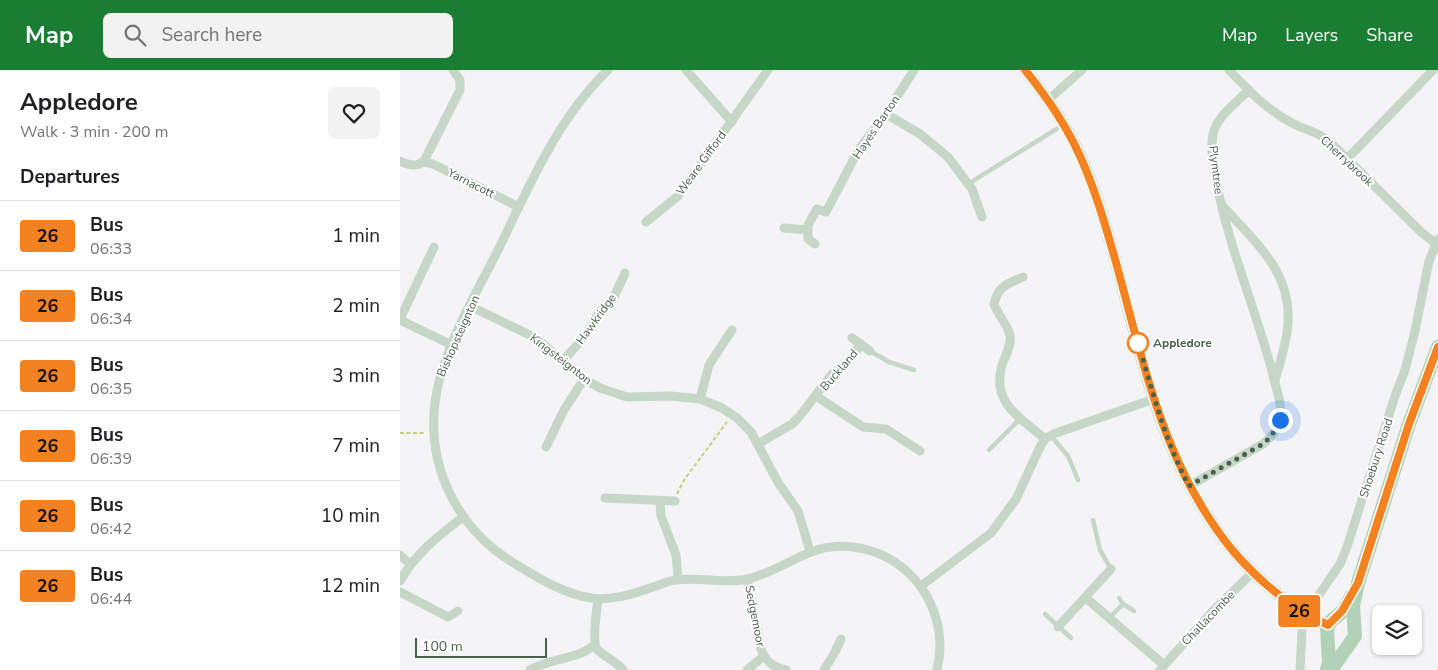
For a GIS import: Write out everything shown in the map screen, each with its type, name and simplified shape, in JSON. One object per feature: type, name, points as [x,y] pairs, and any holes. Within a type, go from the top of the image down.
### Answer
[{"type":"main road","points":[[1331,670],[1355,636],[1353,606],[1358,583],[1409,424],[1438,347]]},
{"type":"main road","points":[[1327,670],[1330,627],[1342,611],[1358,583]]},
{"type":"main road","points":[[1330,627],[1344,617],[1349,618],[1355,626]]},
{"type":"main road","points":[[1330,627],[1333,644],[1338,646],[1351,642]]},
{"type":"street","points":[[423,162],[460,90],[460,80],[453,70]]},
{"type":"street","points":[[593,70],[604,73]]},
{"type":"street","name":"Weare Gifford","points":[[686,70],[732,122]]},
{"type":"street","name":"Weare Gifford","points":[[646,222],[678,196],[768,70]]},
{"type":"street","name":"Hayes Barton","points":[[808,230],[808,226],[817,209],[826,212],[859,149],[886,114],[914,70]]},
{"type":"street","points":[[1025,70],[1048,100],[1080,155],[1104,219],[1154,399],[1168,441],[1189,486],[1222,537],[1253,572],[1281,598],[1305,615],[1330,627]]},
{"type":"street","points":[[1048,100],[1082,70]]},
{"type":"street","name":"Cherrybrook","points":[[1229,70],[1270,109],[1292,123],[1323,136],[1421,232],[1437,241]]},
{"type":"street","points":[[1347,159],[1433,70]]},
{"type":"street","name":"Bishopsteignton","points":[[604,73],[563,125],[519,207],[444,362],[435,396],[433,430],[435,450],[442,477],[456,506],[480,536],[512,562],[570,592],[589,598],[625,596],[678,579],[729,581],[748,579],[772,570],[810,551],[845,546],[881,554],[902,566],[921,586],[932,606],[938,625],[940,655],[937,670]]},
{"type":"street","name":"Plymtree","points":[[1189,486],[1263,444],[1277,428],[1281,411],[1267,354],[1220,203],[1213,152],[1213,134],[1222,118],[1249,90]]},
{"type":"street","points":[[886,114],[920,134],[948,158],[972,189],[982,217]]},
{"type":"street","name":"Yarnacott","points":[[400,161],[413,165],[423,162],[433,164],[519,207]]},
{"type":"street","name":"Plymtree","points":[[1220,203],[1266,253],[1283,285],[1289,320],[1275,383]]},
{"type":"street","points":[[1229,234],[1241,226]]},
{"type":"street","points":[[784,228],[808,230],[808,239],[815,244]]},
{"type":"street","name":"Shoebury Road","points":[[1300,670],[1302,631],[1305,615],[1340,564],[1347,547],[1405,370],[1415,331],[1424,280],[1437,241]]},
{"type":"street","points":[[434,247],[400,320],[452,344]]},
{"type":"street","name":"Hawkridge","points":[[562,362],[585,336],[600,311],[613,299],[625,273]]},
{"type":"street","points":[[1022,277],[1001,288],[996,295],[994,304],[1010,336],[1010,344],[999,378],[999,390],[1004,401],[1021,418],[1048,438]]},
{"type":"street","name":"Kingsteignton","points":[[470,306],[536,338],[562,362],[584,379],[600,388],[627,397],[672,396],[700,399],[732,415],[751,432],[779,484],[798,511],[810,551]]},
{"type":"street","points":[[700,399],[709,365],[732,330]]},
{"type":"street","name":"Buckland","points":[[852,338],[870,351]]},
{"type":"street","name":"Buckland","points":[[758,444],[792,424],[832,374],[850,360],[861,344]]},
{"type":"street","points":[[1267,354],[1282,354]]},
{"type":"street","points":[[546,447],[564,410],[584,379]]},
{"type":"street","name":"Buckland","points":[[816,396],[863,427],[891,431],[920,451]]},
{"type":"street","points":[[921,586],[991,533],[1016,499],[1040,447],[1048,438],[1154,399]]},
{"type":"street","points":[[605,498],[675,501]]},
{"type":"street","points":[[660,501],[661,516],[676,554],[678,579]]},
{"type":"street","points":[[400,582],[410,564],[431,541],[463,517]]},
{"type":"street","points":[[400,556],[410,564]]},
{"type":"street","points":[[1058,626],[1111,569]]},
{"type":"street","name":"Challacombe","points":[[1086,598],[1162,667],[1212,612],[1253,572]]},
{"type":"street","name":"Sedgemoor","points":[[748,579],[761,649],[772,665],[786,670]]},
{"type":"street","points":[[400,592],[448,617],[458,611]]},
{"type":"street","points":[[598,599],[594,644],[596,648],[616,662],[623,670]]},
{"type":"street","points":[[824,670],[841,639]]},
{"type":"street","points":[[530,670],[586,651],[594,644]]},
{"type":"street","points":[[835,652],[845,657]]},
{"type":"street","points":[[747,670],[764,656]]},
{"type":"lane","points":[[968,184],[1063,125]]},
{"type":"lane","points":[[870,351],[889,362],[914,370]]},
{"type":"lane","points":[[989,450],[1021,418]]},
{"type":"lane","points":[[1048,438],[1068,456],[1078,480]]},
{"type":"lane","points":[[1093,520],[1100,550],[1111,569]]},
{"type":"lane","points":[[1119,598],[1123,604],[1134,611]]},
{"type":"lane","points":[[1109,618],[1123,604]]},
{"type":"lane","points":[[1044,614],[1071,638]]},
{"type":"path","points":[[675,501],[679,487],[732,415]]},
{"type":"path","points":[[400,433],[424,433]]},
{"type":"bus line","name":"26","points":[[1025,70],[1048,100],[1073,142],[1090,180],[1104,219],[1154,399],[1179,467],[1206,514],[1222,537],[1253,572],[1281,598],[1305,615],[1328,625],[1342,611],[1358,583],[1409,424],[1438,347]]},
{"type":"place","name":"Appledore","points":[[1138,343]]},
{"type":"route","points":[[1138,343],[1168,441],[1189,486],[1263,444],[1270,438],[1280,420]]}]
